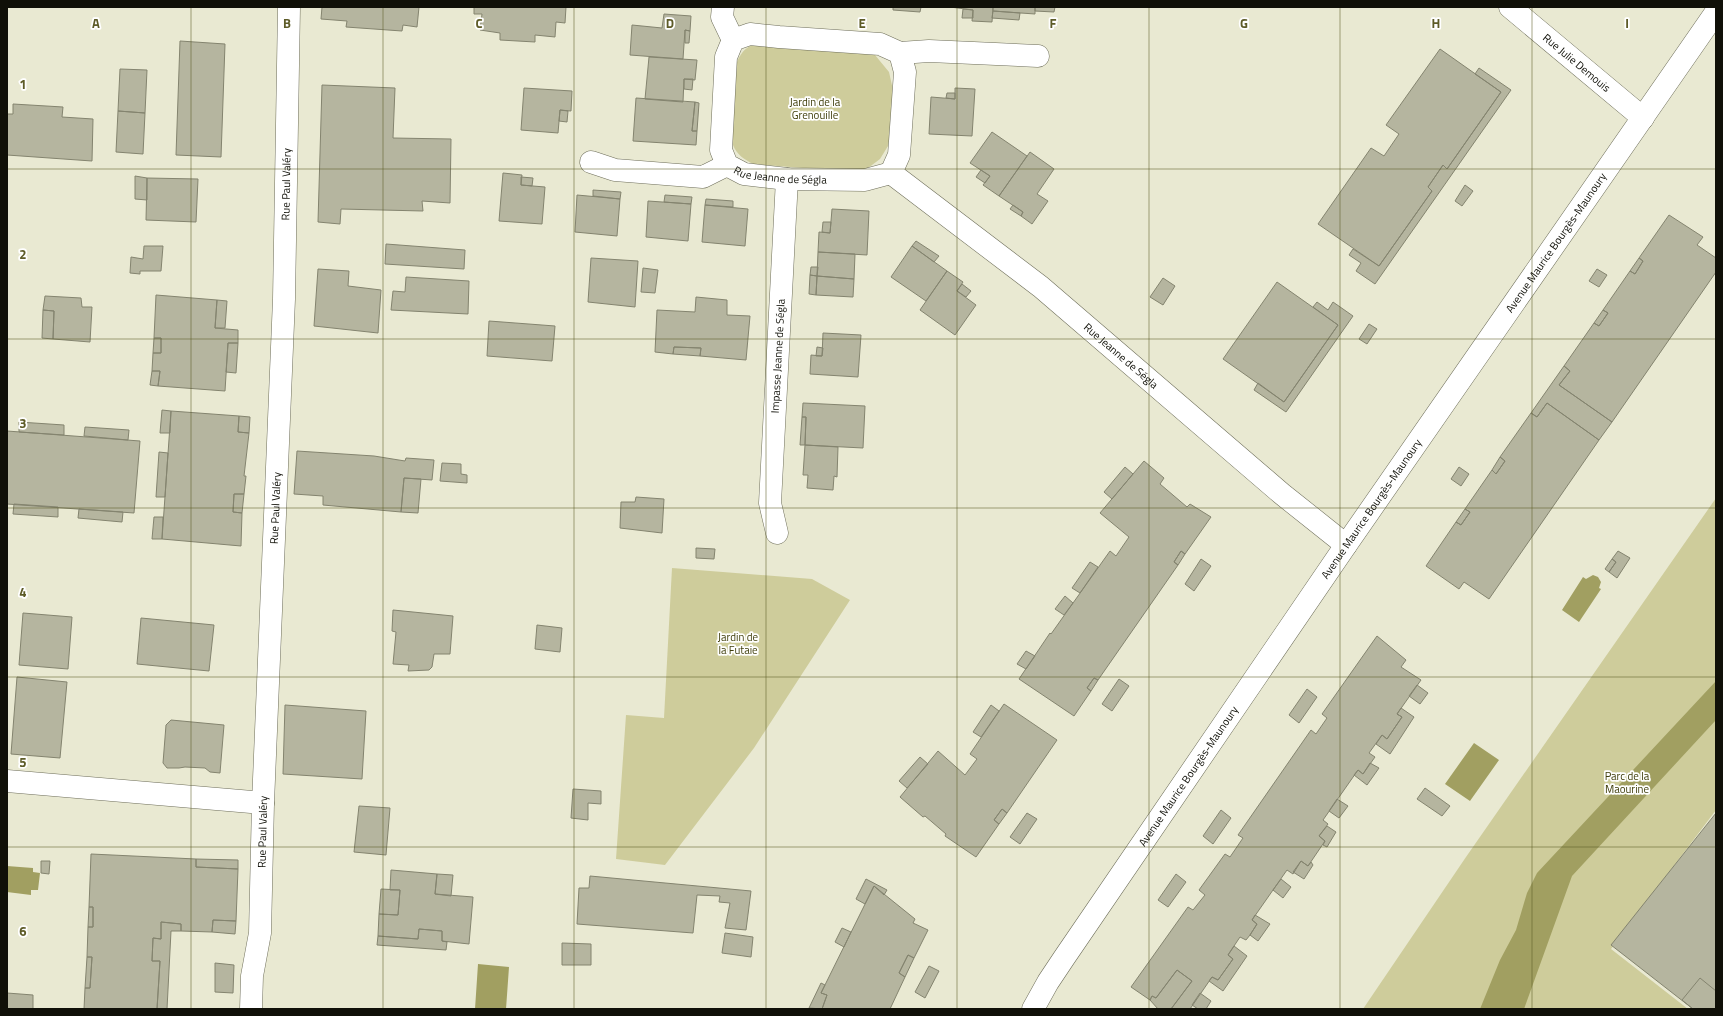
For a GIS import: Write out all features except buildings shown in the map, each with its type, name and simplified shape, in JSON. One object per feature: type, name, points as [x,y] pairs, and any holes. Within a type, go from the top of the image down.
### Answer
[{"type":"street","name":"Rue Paul Valéry","points":[[251,1009],[252,976],[260,933],[284,299],[289,7]]},
{"type":"street","points":[[723,7],[722,17],[734,40],[750,34],[880,44],[900,53],[929,51],[1038,56]]},
{"type":"street","name":"Rue Julie Demouis","points":[[1510,7],[1643,118]]},
{"type":"street","name":"Avenue Maurice Bourgès-Maunoury","points":[[1033,1009],[1048,982],[1064,958],[1346,545],[1716,12]]},
{"type":"street","name":"Rue Jeanne de Ségla","points":[[734,40],[726,57],[721,150],[727,165],[744,174],[787,179],[865,180],[890,173],[1042,287],[1282,494],[1346,545]]},
{"type":"street","points":[[890,173],[899,155],[906,72],[900,53]]},
{"type":"street","points":[[591,162],[615,170],[702,177],[727,165]]},
{"type":"street","name":"Impasse Jeanne de Ségla","points":[[777,533],[770,503],[787,179]]},
{"type":"street","points":[[7,781],[264,802]]},
{"type":"green space","name":"Jardin de la Grenouille","points":[[757,44],[860,51],[875,55],[889,72],[893,90],[892,126],[888,146],[880,159],[868,168],[854,172],[753,164],[741,156],[733,145],[731,138],[731,100],[734,73],[740,56],[747,48]]},
{"type":"green space","name":"Parc de la Maourine","points":[[1716,498],[1716,810],[1611,949],[1688,1009],[1363,1009],[1466,857]]},
{"type":"green space","name":"Jardin de la Futaie","points":[[672,568],[812,579],[850,600],[754,748],[665,865],[616,859],[626,715],[664,718]]},
{"type":"shaded area","points":[[1593,575],[1598,577],[1601,582],[1599,588],[1601,589],[1579,622],[1562,610],[1583,577],[1586,579]]},
{"type":"shaded area","points":[[1716,681],[1716,720],[1572,876],[1524,1009],[1480,1009],[1500,960],[1516,930],[1527,893],[1537,873]]},
{"type":"shaded area","points":[[1474,743],[1499,760],[1470,801],[1445,784]]},
{"type":"shaded area","points":[[7,866],[33,868],[33,872],[40,873],[38,890],[31,890],[31,895],[7,892]]},
{"type":"shaded area","points":[[478,964],[509,967],[506,1009],[475,1009]]}]
